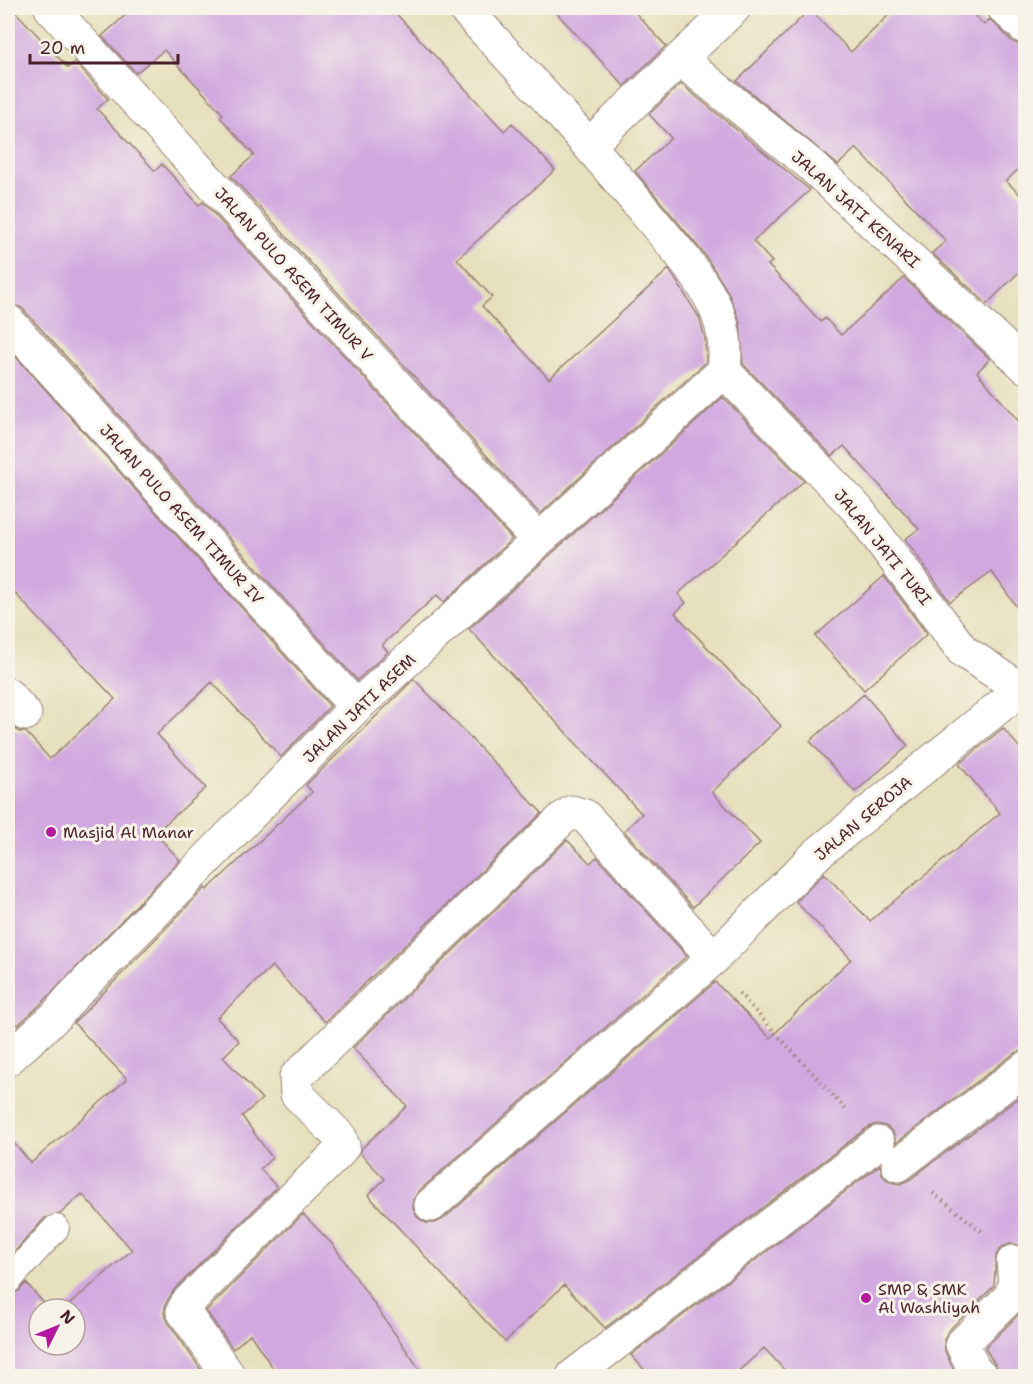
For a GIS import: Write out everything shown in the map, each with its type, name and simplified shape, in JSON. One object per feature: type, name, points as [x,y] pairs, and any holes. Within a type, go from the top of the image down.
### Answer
[{"type":"street","name":"JALAN PULO ASEM TIMUR V","points":[[51,8],[538,540]]},
{"type":"street","points":[[464,8],[590,144],[695,273],[723,327],[726,351],[724,371]]},
{"type":"street","points":[[590,144],[734,8]]},
{"type":"street","points":[[1004,8],[1026,28]]},
{"type":"street","name":"JALAN JATI KENARI","points":[[680,59],[811,165],[1026,367]]},
{"type":"street","name":"JALAN PULO ASEM TIMUR IV","points":[[8,321],[356,707]]},
{"type":"street","name":"JALAN JATI ASEM","points":[[8,1059],[56,1016],[356,707],[724,371]]},
{"type":"street","name":"JALAN JATI TURI","points":[[724,371],[858,510],[963,651],[1023,689]]},
{"type":"street","name":"JALAN SEROJA","points":[[431,1205],[714,958],[817,854],[1023,689]]},
{"type":"street","points":[[229,1377],[183,1311],[187,1303],[343,1146],[340,1137],[297,1094],[296,1077],[562,819],[572,812],[585,816],[714,958]]},
{"type":"street","points":[[573,1377],[888,1154],[1026,1068]]},
{"type":"street","points":[[981,1377],[974,1370],[962,1344],[1010,1297],[1015,1284],[1013,1262]]},
{"type":"lane","points":[[8,1281],[56,1228]]},
{"type":"building","points":[[8,8],[12,8],[68,68],[75,62],[108,99],[97,109],[155,171],[162,164],[199,205],[203,202],[512,539],[444,602],[437,595],[382,645],[388,652],[357,680],[22,308],[8,303]]},
{"type":"building","points":[[126,8],[391,8],[504,131],[512,123],[555,170],[457,259],[492,297],[482,306],[549,379],[669,269],[699,317],[705,338],[706,362],[540,514],[231,176],[254,155],[220,117],[223,114],[164,50],[136,73],[102,36],[130,11]]},
{"type":"building","points":[[552,8],[631,8],[666,46],[624,86]]},
{"type":"building","points":[[896,8],[967,8],[984,25],[990,19],[1013,42],[1026,47],[1026,162],[1006,181],[1026,200],[1026,265],[987,304],[932,253],[946,241],[856,148],[838,165],[737,81],[810,9],[851,52]]},
{"type":"building","points":[[681,84],[810,190],[753,241],[772,262],[768,265],[821,322],[825,318],[841,335],[904,278],[990,359],[977,372],[1026,430],[1026,620],[992,572],[950,602],[905,539],[919,529],[844,446],[832,456],[743,364],[740,322],[728,292],[705,255],[635,171],[671,138],[649,114]]},
{"type":"building","points":[[8,348],[330,706],[281,757],[212,682],[157,734],[206,788],[155,833],[180,860],[18,1025],[8,1014],[8,723],[19,732],[26,732],[50,759],[115,699],[8,586]]},
{"type":"building","points":[[723,397],[804,481],[678,594],[686,603],[675,613],[781,726],[712,792],[760,843],[693,907],[624,831],[642,814],[469,629]]},
{"type":"building","points":[[884,576],[927,634],[864,690],[815,636]]},
{"type":"building","points":[[414,679],[542,813],[325,1022],[272,966],[217,1018],[239,1041],[223,1057],[262,1099],[242,1116],[272,1158],[260,1169],[277,1187],[174,1290],[166,1303],[164,1313],[168,1322],[204,1374],[201,1377],[8,1377],[8,1296],[19,1291],[26,1283],[38,1297],[27,1297],[27,1357],[87,1357],[87,1297],[78,1297],[132,1250],[82,1194],[60,1214],[45,1218],[8,1259],[8,1136],[31,1163],[127,1079],[74,1023],[205,888],[207,890],[312,792],[306,785]]},
{"type":"building","points":[[864,694],[908,746],[855,792],[810,741]]},
{"type":"building","points":[[1003,728],[1026,755],[1026,1050],[1015,1053],[896,1143],[893,1132],[886,1126],[876,1124],[867,1128],[605,1328],[564,1285],[505,1342],[368,1195],[385,1179],[360,1153],[362,1148],[407,1106],[353,1048],[567,840],[590,863],[597,857],[687,956],[419,1191],[413,1200],[413,1208],[417,1217],[426,1223],[435,1223],[443,1219],[715,982],[770,1038],[851,959],[796,902],[824,873],[870,921],[1000,813],[959,764]]},
{"type":"building","points":[[1026,1092],[1026,1249],[1012,1243],[1002,1247],[996,1255],[994,1286],[948,1331],[944,1340],[945,1351],[957,1377],[791,1377],[764,1348],[732,1377],[651,1377],[631,1355],[880,1165],[883,1176],[890,1182],[900,1184],[909,1180]]},
{"type":"building","points":[[303,1214],[334,1246],[425,1377],[279,1377],[250,1334],[233,1349],[206,1311]]},
{"type":"building","points":[[1026,1307],[1026,1377],[999,1377],[999,1371],[985,1348]]},
{"type":"place","name":"Masjid Al Manar","points":[[51,832]]},
{"type":"place","name":"SMP & SMK Al Washliyah","points":[[866,1298]]}]
